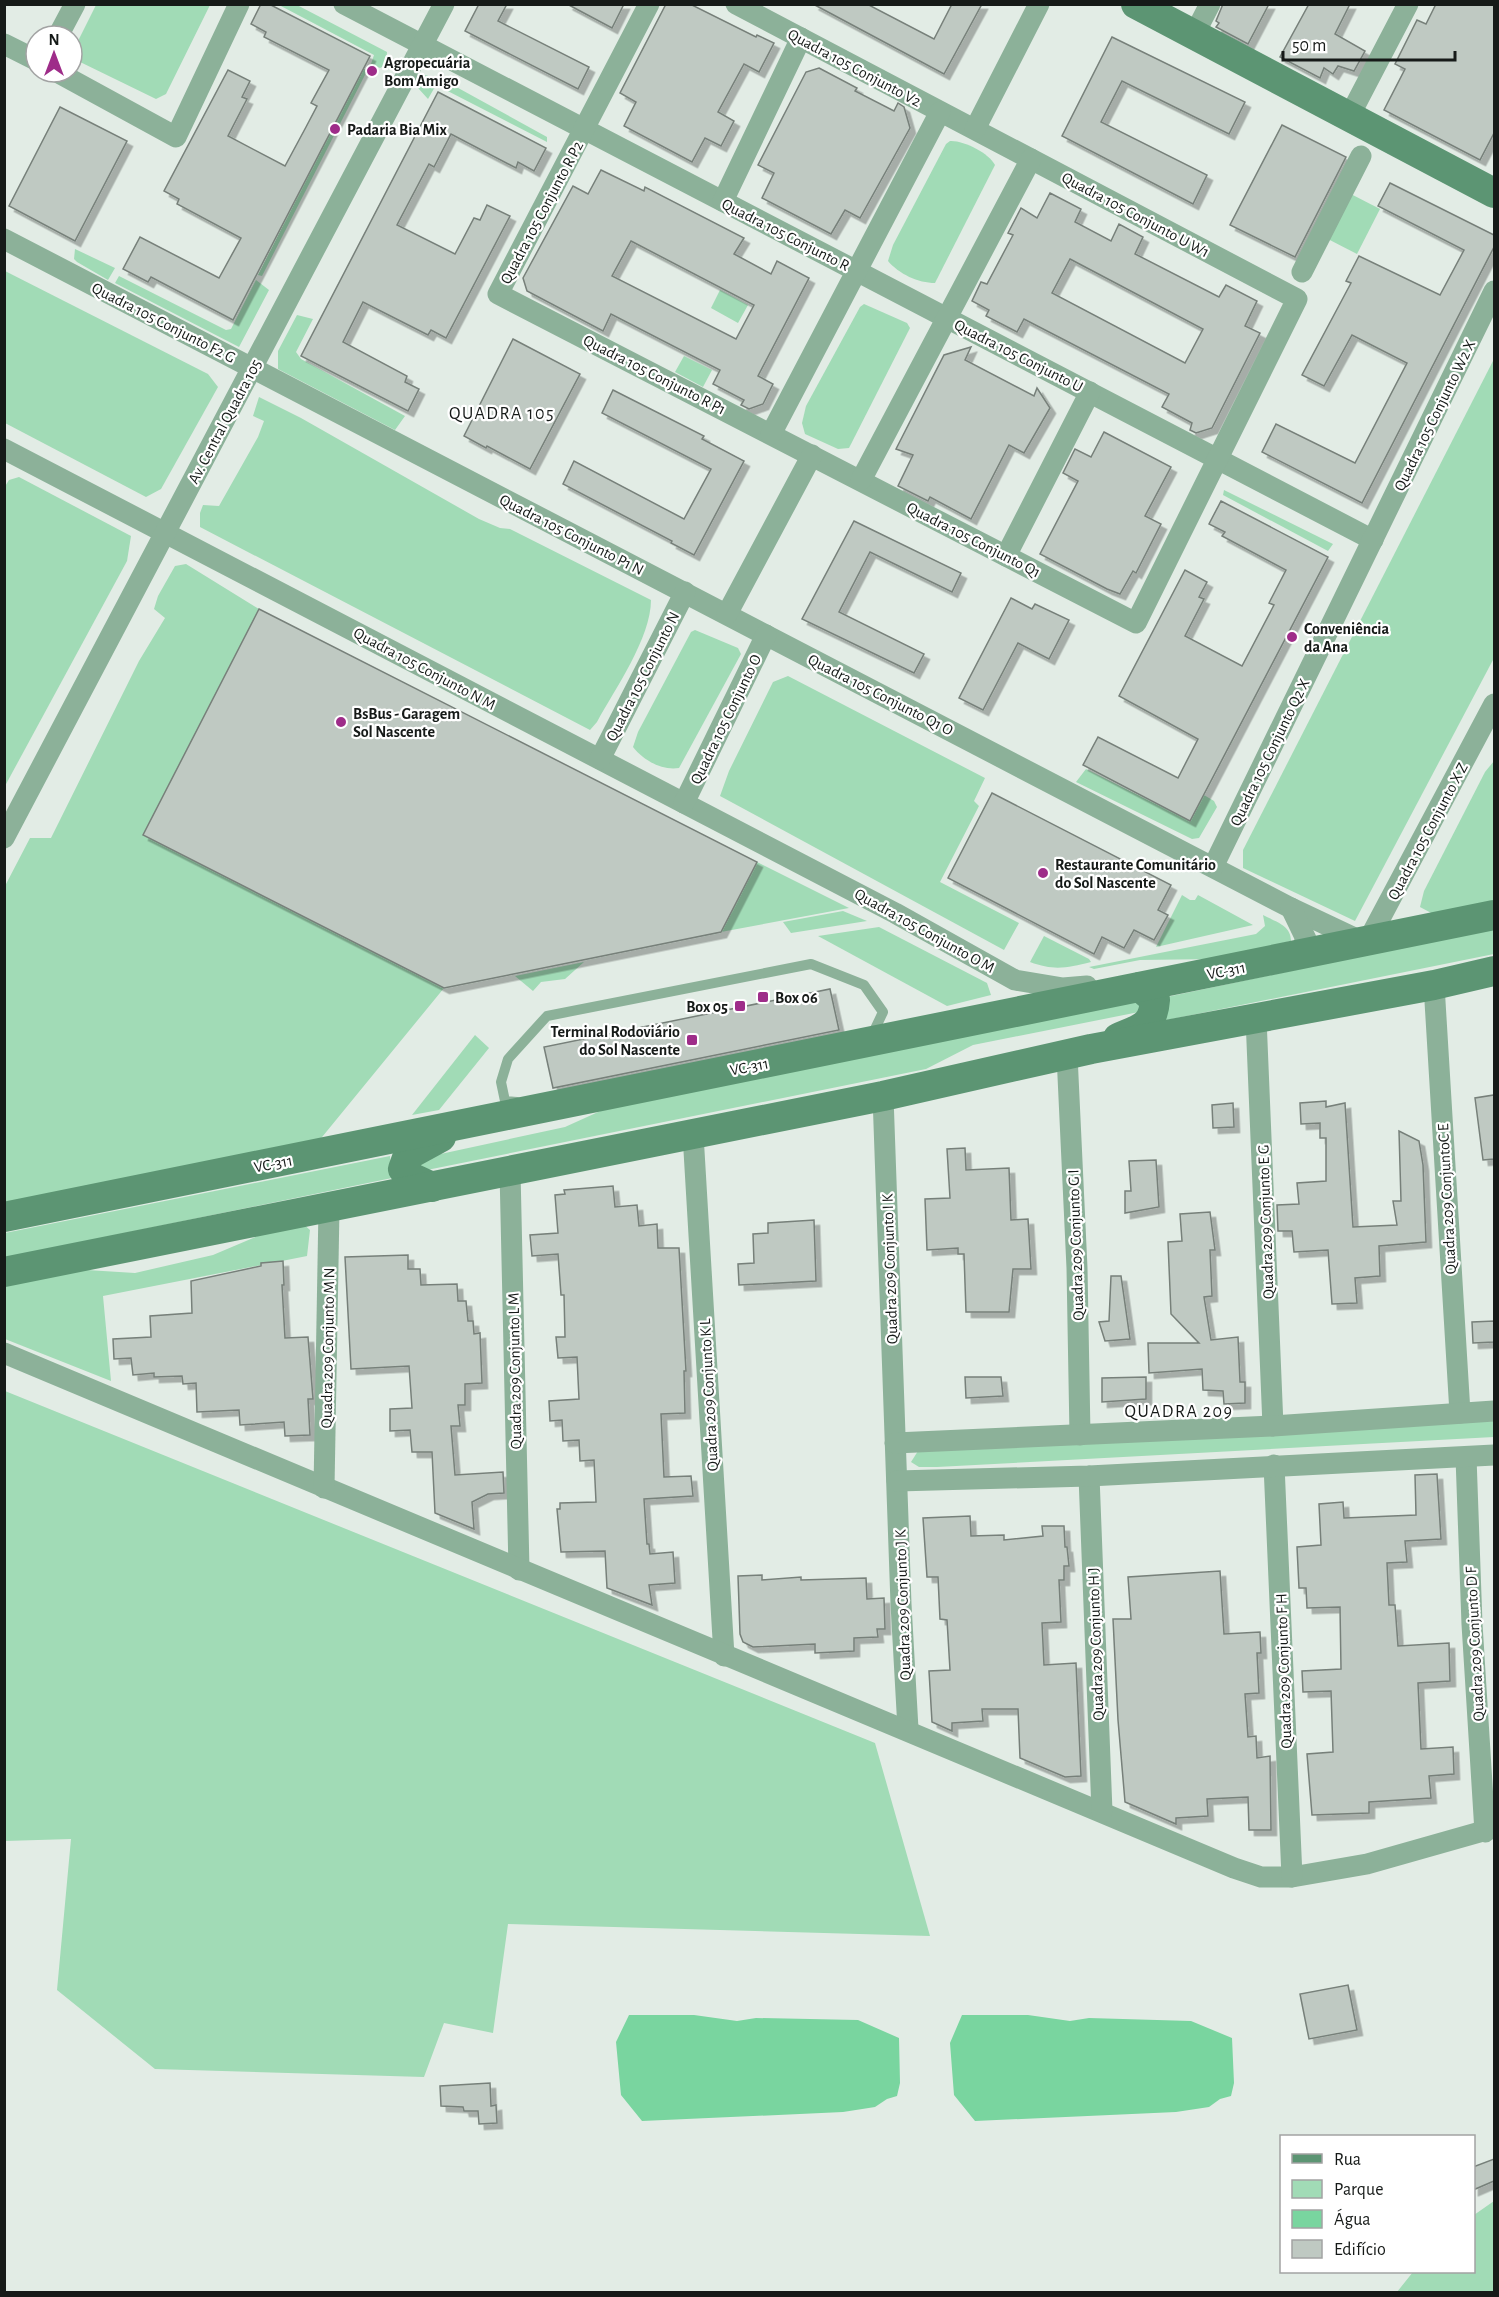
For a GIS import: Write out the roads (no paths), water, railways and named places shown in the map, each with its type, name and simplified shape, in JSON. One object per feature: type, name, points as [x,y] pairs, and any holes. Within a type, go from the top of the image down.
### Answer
[{"type":"main road","points":[[1137,4],[1494,192]]},
{"type":"main road","name":"VC-311","points":[[4,1217],[1494,915]]},
{"type":"main road","points":[[4,1272],[883,1096],[1079,1052],[1494,972]]},
{"type":"main road","points":[[1079,1052],[1146,1026],[1154,1013],[1155,1000],[1140,987]]},
{"type":"main road","points":[[432,1187],[408,1176],[403,1169],[408,1155],[465,1124]]},
{"type":"street","points":[[64,24],[75,4]]},
{"type":"street","points":[[79,84],[176,137],[240,4]]},
{"type":"street","name":"Quadra 105 Conjunto R","points":[[344,4],[857,271],[771,434]]},
{"type":"street","name":"Av. Central Quadra 105","points":[[4,838],[444,4]]},
{"type":"street","name":"Quadra 105 Conjunto R P2","points":[[498,294],[649,4]]},
{"type":"street","name":"Quadra 105 Conjunto V2","points":[[736,4],[975,129]]},
{"type":"street","points":[[975,129],[1039,4]]},
{"type":"street","points":[[1194,35],[1210,4]]},
{"type":"street","points":[[1349,117],[1408,4]]},
{"type":"street","points":[[723,201],[801,38]]},
{"type":"street","points":[[4,44],[24,54]]},
{"type":"street","points":[[861,480],[947,318],[857,271],[940,112]]},
{"type":"street","name":"Quadra 105 Conjunto U W1","points":[[975,129],[1298,299],[1218,459]]},
{"type":"street","points":[[1302,272],[1361,156]]},
{"type":"street","name":"Quadra 105 Conjunto U","points":[[1031,159],[947,318],[1373,540]]},
{"type":"street","name":"Quadra 105 Conjunto F2 G","points":[[4,239],[417,453]]},
{"type":"street","name":"Quadra 105 Conjunto W2 X","points":[[1373,540],[1494,291]]},
{"type":"street","name":"Quadra 105 Conjunto R P1","points":[[498,294],[812,455]]},
{"type":"street","points":[[1006,556],[1090,392]]},
{"type":"street","name":"Quadra 105 Conjunto N M","points":[[4,448],[684,803]]},
{"type":"street","name":"Quadra 105 Conjunto P1 N","points":[[417,453],[727,614]]},
{"type":"street","points":[[727,614],[812,455]]},
{"type":"street","name":"Quadra 105 Conjunto Q1","points":[[812,455],[1136,623],[1218,459]]},
{"type":"street","name":"Quadra 105 Conjunto Q2 X","points":[[1213,867],[1373,540]]},
{"type":"street","name":"Quadra 105 Conjunto N","points":[[600,759],[685,592]]},
{"type":"street","name":"Quadra 105 Conjunto Q1 O","points":[[727,614],[1294,909],[1365,942]]},
{"type":"street","name":"Quadra 105 Conjunto O","points":[[684,803],[766,635]]},
{"type":"street","name":"Quadra 105 Conjunto X Z","points":[[1365,942],[1492,714]]},
{"type":"street","name":"Quadra 105 Conjunto O M","points":[[684,803],[895,913],[1015,980],[1063,988],[1184,978]]},
{"type":"street","points":[[1294,909],[1306,939],[1299,955]]},
{"type":"street","points":[[998,1016],[1015,998],[1017,985],[1015,980]]},
{"type":"street","name":"Quadra 209 ConjuntoC E","points":[[1434,985],[1460,1413]]},
{"type":"street","name":"Quadra 209 Conjunto E G","points":[[1256,1018],[1273,1425]]},
{"type":"street","name":"Quadra 209 Conjunto G I","points":[[1079,1052],[1077,1268],[1080,1435]]},
{"type":"street","name":"Quadra 209 Conjunto I K","points":[[883,1096],[897,1481]]},
{"type":"street","name":"Quadra 209 Conjunto K L","points":[[693,1134],[724,1656]]},
{"type":"street","name":"Quadra 209 Conjunto L M","points":[[510,1171],[519,1570]]},
{"type":"street","name":"Quadra 209 Conjunto M N","points":[[324,1488],[329,1208]]},
{"type":"street","points":[[4,1353],[724,1656],[908,1729],[1234,1868],[1261,1877],[1292,1877],[1367,1864],[1490,1830]]},
{"type":"street","points":[[895,1443],[1494,1412]]},
{"type":"street","points":[[897,1481],[1089,1476],[1494,1455]]},
{"type":"street","name":"Quadra 209 Conjunto D F","points":[[1466,1456],[1472,1624],[1490,1830]]},
{"type":"street","name":"Quadra 209 Conjunto F H","points":[[1274,1465],[1292,1877]]},
{"type":"street","name":"Quadra 209 Conjunto H J","points":[[1089,1476],[1101,1812]]},
{"type":"street","name":"Quadra 209 Conjunto J K","points":[[897,1481],[908,1729]]},
{"type":"lane","points":[[553,1106],[505,1101],[501,1082],[508,1059],[547,1016],[811,964],[864,985],[883,1012],[875,1029],[860,1044]]},
{"type":"water","points":[[629,2015],[694,2015],[737,2021],[756,2018],[858,2020],[899,2038],[900,2083],[897,2096],[875,2107],[843,2112],[642,2121],[621,2095],[616,2042]]},
{"type":"water","points":[[962,2015],[1028,2015],[1070,2021],[1089,2018],[1191,2021],[1232,2038],[1234,2083],[1231,2096],[1220,2099],[1209,2107],[1176,2112],[975,2121],[954,2095],[950,2043]]},
{"type":"place","name":"Agropecuária Bom Amigo","points":[[372,71]]},
{"type":"place","name":"Padaria Bia Mix","points":[[335,129]]},
{"type":"place","name":"Conveniência da Ana","points":[[1292,637]]},
{"type":"place","name":"BsBus - Garagem Sol Nascente","points":[[341,722]]},
{"type":"place","name":"Restaurante Comunitário do Sol Nascente","points":[[1043,873]]},
{"type":"place","name":"Box 06","points":[[763,997]]},
{"type":"place","name":"Box 05","points":[[740,1006]]},
{"type":"place","name":"Terminal Rodoviário do Sol Nascente","points":[[692,1040]]},
{"type":"district","name":"QUADRA 105","points":[[502,413]]},
{"type":"district","name":"QUADRA 209","points":[[1179,1411]]}]
